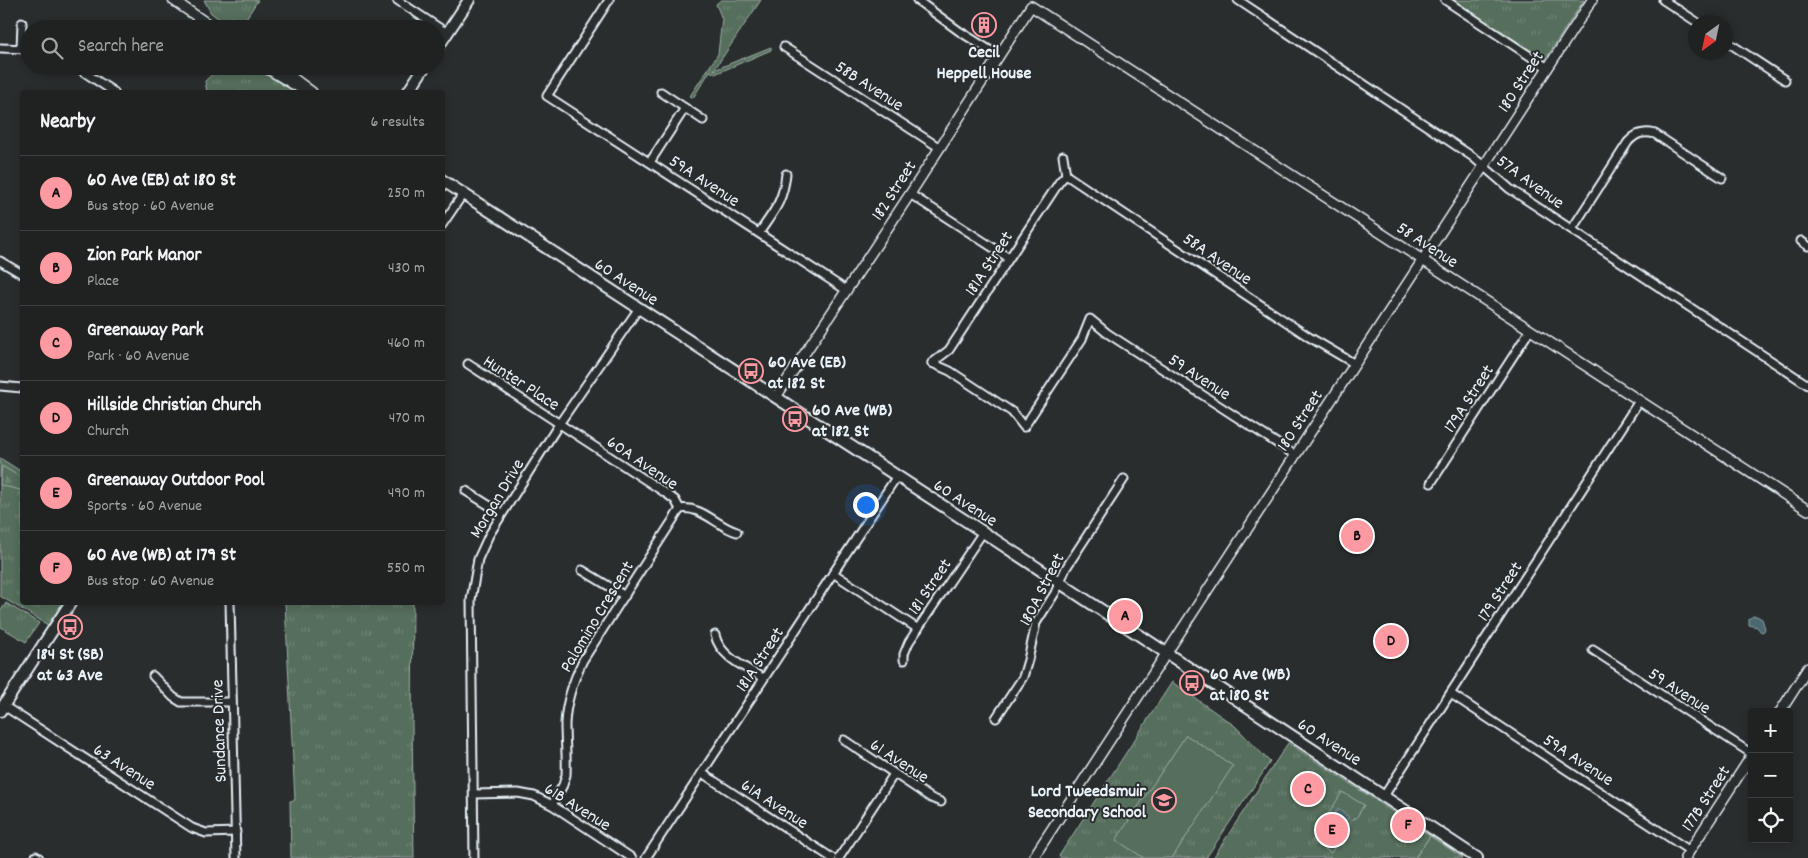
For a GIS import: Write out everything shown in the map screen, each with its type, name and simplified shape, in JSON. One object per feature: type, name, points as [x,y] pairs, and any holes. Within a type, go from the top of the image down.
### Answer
[{"type":"main road","points":[[445,36],[469,0]]},
{"type":"main road","points":[[409,90],[419,75]]},
{"type":"main road","name":"60 Avenue","points":[[445,182],[1060,582],[1474,856],[1480,858]]},
{"type":"main road","points":[[2,708],[69,605]]},
{"type":"street","points":[[173,0],[202,20]]},
{"type":"street","points":[[397,0],[427,20]]},
{"type":"street","name":"59A Avenue","points":[[608,0],[548,96],[846,290]]},
{"type":"street","points":[[917,0],[959,31],[999,56]]},
{"type":"street","name":"57A Avenue","points":[[1238,0],[1473,157],[1510,189],[1808,385]]},
{"type":"street","points":[[1445,0],[1548,68]]},
{"type":"street","name":"180 Street","points":[[1033,858],[1592,0]]},
{"type":"street","points":[[1663,0],[1688,16]]},
{"type":"street","name":"182 Street","points":[[776,397],[1033,3]]},
{"type":"street","name":"58 Avenue","points":[[1033,3],[1422,260],[1808,510]]},
{"type":"street","points":[[1733,46],[1786,80]]},
{"type":"street","name":"58B Avenue","points":[[784,47],[940,148]]},
{"type":"street","points":[[0,48],[20,49]]},
{"type":"street","points":[[88,75],[111,90]]},
{"type":"street","points":[[278,75],[303,90]]},
{"type":"street","points":[[289,75],[309,90]]},
{"type":"street","points":[[661,92],[703,120]]},
{"type":"street","points":[[650,162],[685,108]]},
{"type":"street","points":[[1572,228],[1628,142],[1639,134],[1647,132],[1655,134],[1722,178]]},
{"type":"street","points":[[1063,156],[1066,175]]},
{"type":"street","points":[[759,233],[784,192],[786,174]]},
{"type":"street","name":"181A Street","points":[[1024,427],[1012,412],[950,371],[932,363],[949,350],[1060,181],[1066,175]]},
{"type":"street","name":"58A Avenue","points":[[1066,175],[1309,337],[1355,364]]},
{"type":"street","points":[[445,221],[463,194]]},
{"type":"street","points":[[910,194],[1009,258]]},
{"type":"street","points":[[1801,241],[1808,246]]},
{"type":"street","points":[[0,261],[20,273]]},
{"type":"street","name":"Morgan Drive","points":[[474,858],[471,600],[478,559],[488,536],[559,424],[639,308]]},
{"type":"street","name":"59 Avenue","points":[[1024,427],[1082,339],[1090,320],[1107,333],[1295,455]]},
{"type":"street","name":"179A Street","points":[[1430,483],[1530,330]]},
{"type":"street","name":"Hunter Place","points":[[468,364],[559,424]]},
{"type":"street","points":[[0,386],[20,388]]},
{"type":"street","name":"179 Street","points":[[1384,796],[1639,401]]},
{"type":"street","name":"60A Avenue","points":[[559,424],[667,494],[677,503],[680,509],[685,508],[699,511],[727,529],[737,532]]},
{"type":"street","name":"181A Street","points":[[646,858],[897,476]]},
{"type":"street","name":"180A Street","points":[[996,718],[1023,677],[1036,622],[1060,582],[1066,568],[1124,479]]},
{"type":"street","points":[[466,491],[502,513]]},
{"type":"street","name":"Palomino Crescent","points":[[552,805],[563,785],[566,775],[565,724],[568,701],[571,688],[583,660],[680,509]]},
{"type":"street","name":"181 Street","points":[[904,660],[906,648],[983,532]]},
{"type":"street","points":[[582,570],[625,596]]},
{"type":"street","points":[[833,573],[918,629]]},
{"type":"street","name":"Sundance Drive","points":[[230,605],[236,858]]},
{"type":"street","points":[[715,635],[717,643],[723,652],[763,678]]},
{"type":"street","name":"59 Avenue","points":[[1593,650],[1750,753]]},
{"type":"street","points":[[1783,708],[1808,668]]},
{"type":"street","points":[[153,676],[173,697],[181,702],[232,702]]},
{"type":"street","name":"59A Avenue","points":[[1451,694],[1688,854]]},
{"type":"street","name":"63 Avenue","points":[[2,708],[192,828],[206,833],[236,832]]},
{"type":"street","name":"61 Avenue","points":[[844,740],[931,798],[941,802]]},
{"type":"street","name":"177B Street","points":[[1688,854],[1748,760]]},
{"type":"street","name":"61A Avenue","points":[[702,773],[832,858]]},
{"type":"street","points":[[839,858],[894,774]]},
{"type":"street","name":"61B Avenue","points":[[474,794],[526,793],[552,805],[632,858]]},
{"type":"green space","points":[[204,0],[258,0],[245,20],[221,20],[211,13]]},
{"type":"green space","points":[[721,0],[761,0],[714,70],[771,47],[771,50],[715,74],[710,71],[693,98],[690,96],[718,54],[722,19],[716,4]]},
{"type":"green space","points":[[1449,0],[1584,0],[1546,58],[1542,60]]},
{"type":"green space","points":[[211,75],[270,75],[293,90],[207,90],[205,81]]},
{"type":"green space","points":[[0,458],[20,471],[20,605],[62,605],[48,625],[0,596]]},
{"type":"green space","points":[[2,466],[20,477],[20,490],[0,485]]},
{"type":"green space","points":[[6,603],[39,623],[26,642],[1,627],[0,612]]},
{"type":"green space","points":[[285,605],[413,605],[414,858],[291,858],[290,801],[295,800]]},
{"type":"green space","name":"Lord Tweedsmuir Secondary School","points":[[1172,682],[1235,726],[1270,762],[1206,858],[1060,858],[1059,856]]},
{"type":"green space","points":[[1186,735],[1233,766],[1172,858],[1144,858],[1116,840]]},
{"type":"green space","points":[[1288,743],[1430,836],[1415,858],[1213,858]]},
{"type":"green space","points":[[1342,792],[1364,805],[1331,853],[1312,841]]},
{"type":"green space","points":[[1430,836],[1463,858],[1415,858]]},
{"type":"water","points":[[1753,616],[1762,619],[1764,631],[1761,632],[1757,627],[1749,625],[1749,619]]},
{"type":"water","points":[[1338,809],[1349,817],[1329,848],[1317,841]]},
{"type":"place","name":"Cecil Heppell House","points":[[984,25]]},
{"type":"place","name":"60 Ave (EB) at 182 St","points":[[751,371]]},
{"type":"place","name":"60 Ave (WB) at 182 St","points":[[795,419]]},
{"type":"place","name":"Zion Park Manor","points":[[1357,536]]},
{"type":"place","name":"60 Ave (EB) at 180 St","points":[[1125,616]]},
{"type":"place","name":"184 St (SB) at 63 Ave","points":[[70,627]]},
{"type":"place","name":"Hillside Christian Church","points":[[1391,641]]},
{"type":"place","name":"60 Ave (WB) at 180 St","points":[[1192,683]]},
{"type":"place","name":"Greenaway Park","points":[[1308,789]]},
{"type":"place","name":"Lord Tweedsmuir Secondary School","points":[[1164,800]]},
{"type":"place","name":"60 Ave (WB) at 179 St","points":[[1408,825]]},
{"type":"place","name":"Greenaway Outdoor Pool","points":[[1332,830]]}]
